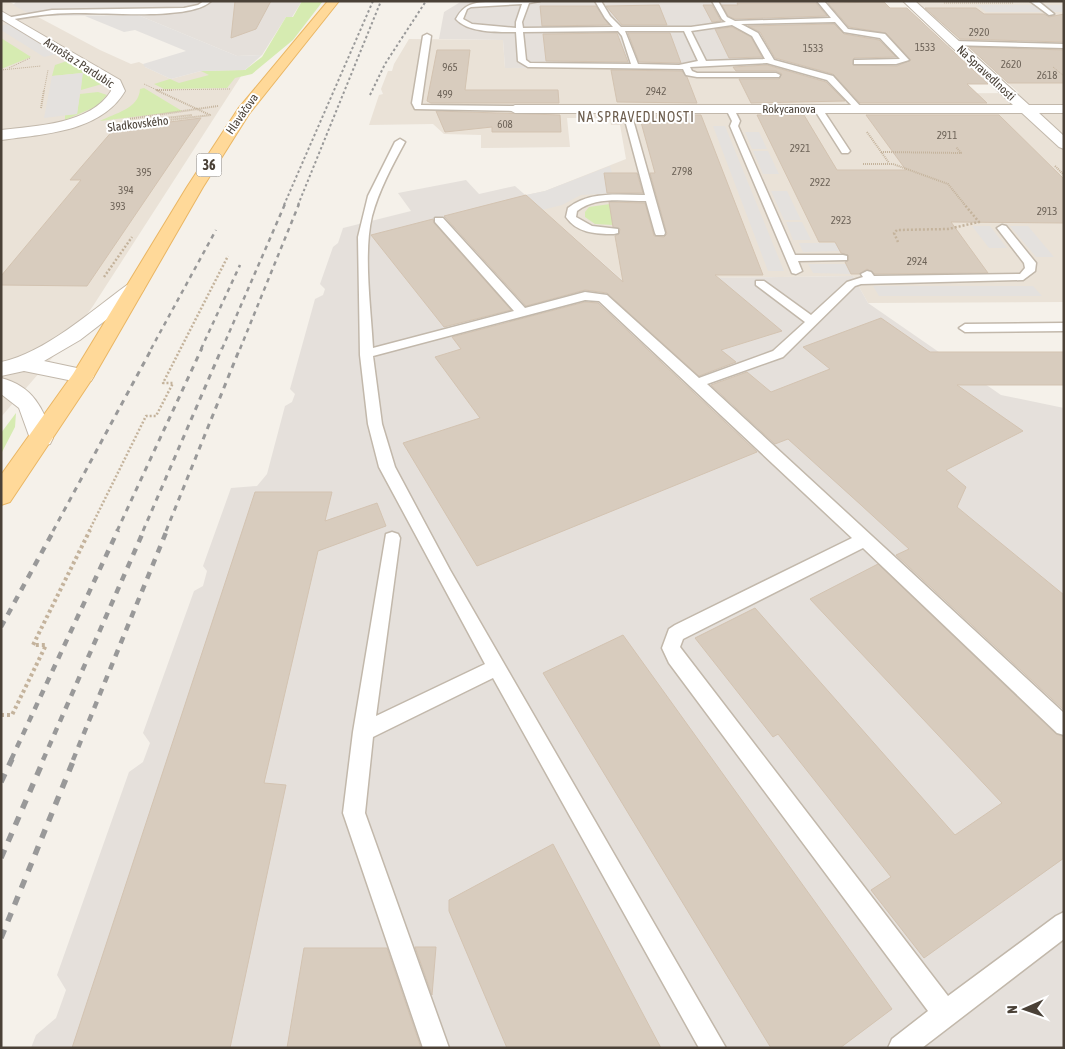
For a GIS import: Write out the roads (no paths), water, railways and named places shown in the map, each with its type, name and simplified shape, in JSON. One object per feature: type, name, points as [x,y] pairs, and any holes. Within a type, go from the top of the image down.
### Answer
[{"type":"main road","name":"Hlaváčova","points":[[1,495],[83,376],[243,112],[334,1]]},
{"type":"street","name":"Na Spravedlnosti","points":[[909,2],[1064,144]]},
{"type":"street","name":"Arnošta z Pardubic","points":[[1,134],[58,127],[100,110],[114,100],[118,87],[5,16]]},
{"type":"street","name":"Rokycanova","points":[[515,109],[1064,109]]},
{"type":"street","name":"Hlaváčova","points":[[24,364],[72,335],[134,289]]},
{"type":"street","points":[[1,369],[24,364],[83,376]]},
{"type":"street","points":[[1,384],[83,376]]},
{"type":"street","points":[[1,384],[22,394],[35,418],[40,438]]},
{"type":"lane","points":[[5,16],[83,11],[184,10],[200,7],[208,1]]},
{"type":"lane","points":[[537,1],[470,5],[464,8],[459,16],[463,23],[472,26],[520,30],[687,29],[755,20],[836,20]]},
{"type":"lane","points":[[598,1],[608,17],[620,30],[635,66]]},
{"type":"lane","points":[[715,1],[722,16],[755,35],[769,57],[768,60]]},
{"type":"lane","points":[[820,1],[848,32],[882,36],[904,60],[896,62],[857,62]]},
{"type":"lane","points":[[83,11],[94,2]]},
{"type":"lane","points":[[526,2],[520,18],[520,30],[522,60],[528,65],[686,67],[703,63],[768,60],[830,78],[858,109]]},
{"type":"lane","points":[[1034,2],[1051,14]]},
{"type":"lane","points":[[687,29],[703,63]]},
{"type":"lane","points":[[427,36],[416,103],[418,107],[515,109]]},
{"type":"lane","points":[[953,43],[1013,43],[1064,46]]},
{"type":"lane","points":[[686,67],[689,73],[697,75],[776,75]]},
{"type":"lane","points":[[626,109],[660,233]]},
{"type":"lane","points":[[730,109],[736,121],[734,126],[796,271]]},
{"type":"lane","points":[[818,109],[845,151]]},
{"type":"lane","points":[[400,142],[376,190],[364,231],[368,353],[375,424],[387,467],[497,667],[713,1048]]},
{"type":"lane","points":[[616,186],[618,199]]},
{"type":"lane","points":[[614,231],[586,228],[573,220],[571,213],[574,208],[584,202],[650,198]]},
{"type":"lane","points":[[439,220],[523,313]]},
{"type":"lane","points":[[697,383],[778,354],[853,283],[869,277],[1006,279],[1023,277],[1031,269],[1030,263],[1002,228]]},
{"type":"lane","points":[[790,258],[843,258]]},
{"type":"lane","points":[[760,283],[813,322]]},
{"type":"lane","points":[[368,353],[586,296],[602,298],[697,383],[1064,726]]},
{"type":"lane","points":[[965,328],[1064,327]]},
{"type":"lane","points":[[392,538],[355,790],[356,822],[436,1048]]},
{"type":"lane","points":[[864,540],[681,630],[675,636],[671,648],[946,1014]]},
{"type":"lane","points":[[363,732],[497,667]]},
{"type":"lane","points":[[901,1048],[1064,924]]},
{"type":"railway","points":[[284,205],[373,1]]},
{"type":"railway","points":[[298,205],[381,1]]},
{"type":"railway","points":[[370,95],[385,64],[426,1]]},
{"type":"railway","points":[[222,349],[285,204]]},
{"type":"railway","points":[[240,349],[299,204]]},
{"type":"railway","points":[[151,349],[216,230]]},
{"type":"railway","points":[[201,349],[240,265]]},
{"type":"railway","points":[[53,531],[152,348]]},
{"type":"railway","points":[[117,531],[202,348]]},
{"type":"railway","points":[[143,531],[222,348]]},
{"type":"railway","points":[[166,531],[240,348]]},
{"type":"railway","points":[[1,627],[54,530]]},
{"type":"railway","points":[[11,760],[118,530]]},
{"type":"railway","points":[[43,760],[144,530]]},
{"type":"railway","points":[[73,760],[167,530]]},
{"type":"railway","points":[[1,782],[12,759]]},
{"type":"railway","points":[[1,858],[44,759]]},
{"type":"railway","points":[[1,938],[74,759]]},
{"type":"district","name":"NA SPRAVEDLNOSTI","points":[[636,117]]}]
